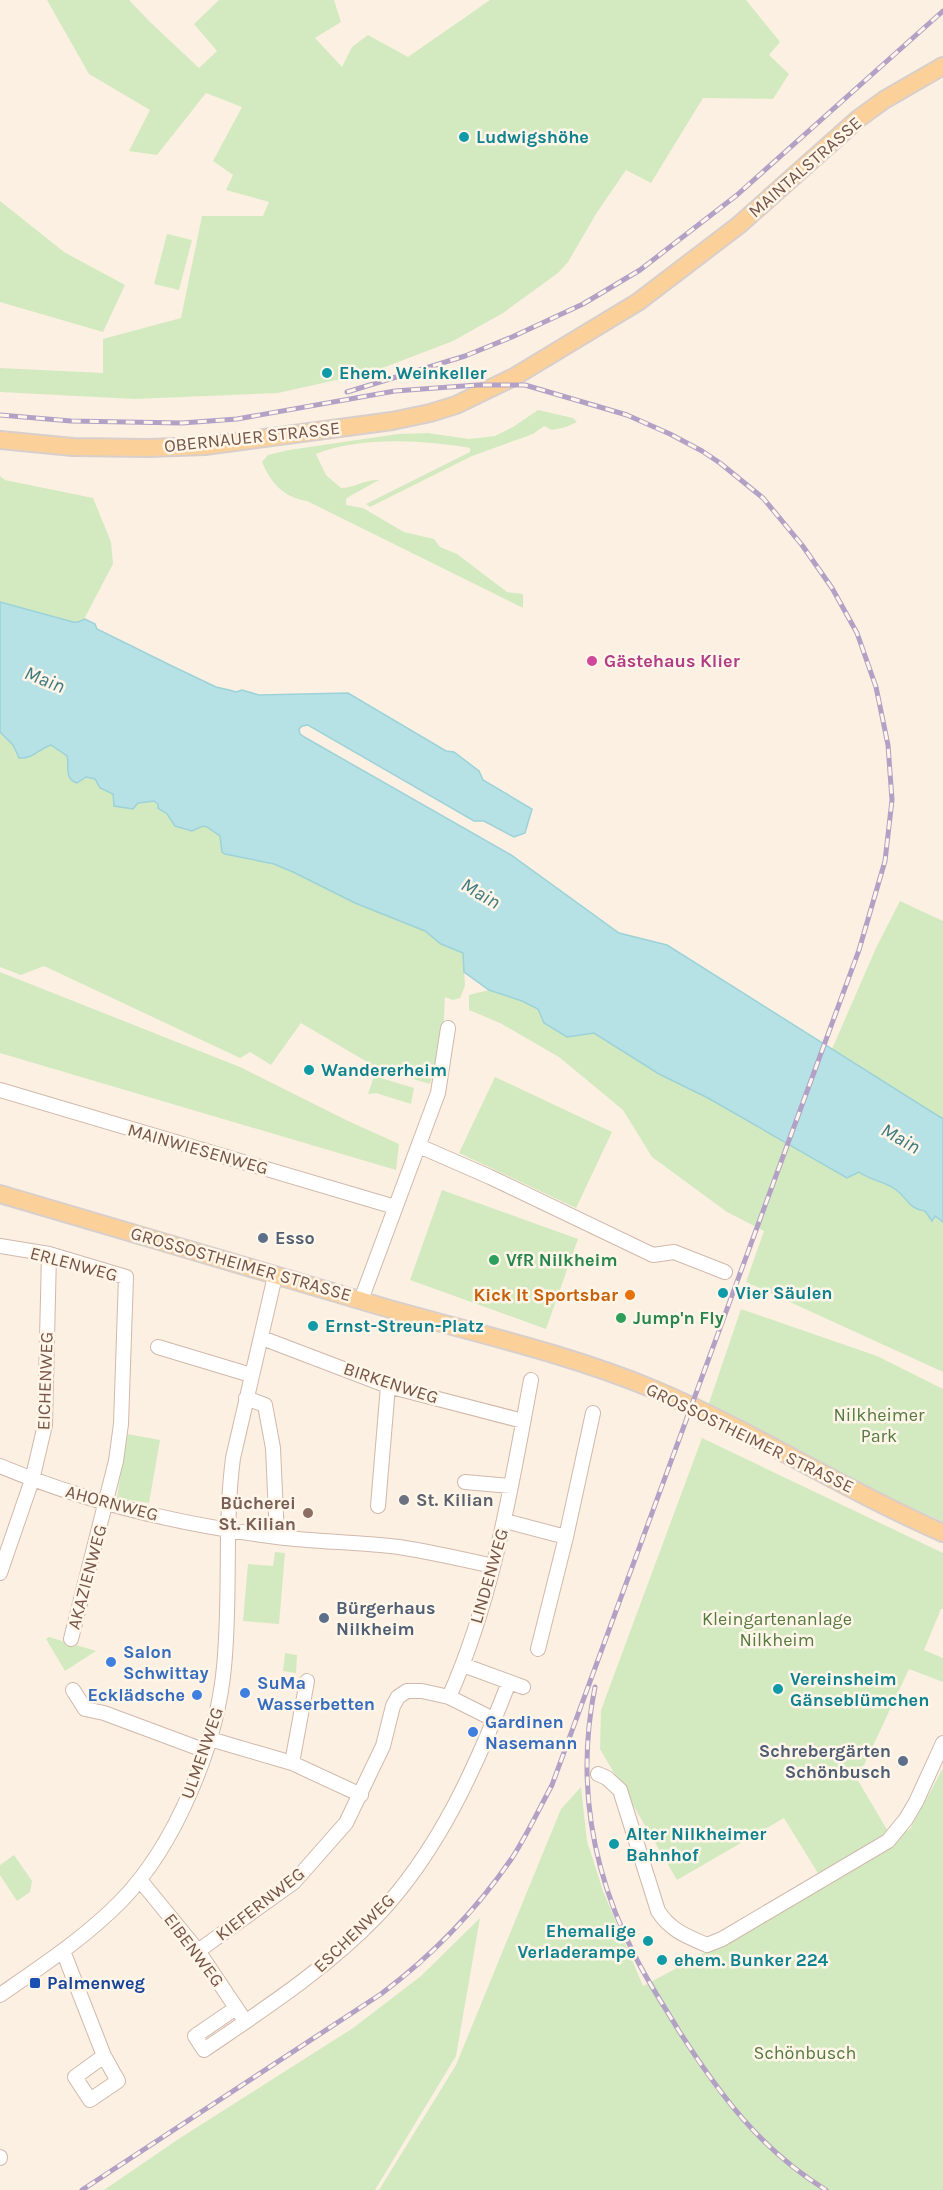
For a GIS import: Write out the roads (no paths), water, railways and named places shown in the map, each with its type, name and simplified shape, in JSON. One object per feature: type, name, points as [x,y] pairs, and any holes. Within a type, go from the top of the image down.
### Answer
[{"type":"main road","name":"MAINTALSTRASSE","points":[[360,425],[430,413],[456,405],[514,377],[601,326],[673,277],[739,225],[858,119],[884,100],[943,66]]},
{"type":"main road","name":"OBERNAUER STRASSE","points":[[0,440],[74,447],[198,447],[360,425]]},
{"type":"main road","name":"GROSSOSTHEIMER STRASSE","points":[[0,1194],[275,1276],[539,1351],[652,1389],[712,1416],[943,1533]]},
{"type":"street","points":[[361,1300],[438,1093],[448,1028]]},
{"type":"street","name":"MAINWIESENWEG","points":[[0,1090],[395,1207]]},
{"type":"street","points":[[419,1146],[490,1177],[653,1255],[674,1252],[725,1272]]},
{"type":"street","name":"ERLENWEG","points":[[0,1246],[49,1254],[126,1277],[124,1337]]},
{"type":"street","name":"EICHENWEG","points":[[0,1573],[32,1480],[45,1425],[49,1254]]},
{"type":"street","name":"ULMENWEG","points":[[0,1995],[63,1951],[121,1901],[140,1880],[179,1818],[208,1745],[219,1704],[225,1666],[229,1488],[233,1458],[275,1276]]},
{"type":"street","name":"AKAZIENWEG","points":[[71,1639],[116,1461],[121,1424],[124,1337]]},
{"type":"street","name":"BIRKENWEG","points":[[262,1338],[388,1386],[523,1421]]},
{"type":"street","points":[[158,1347],[252,1374]]},
{"type":"street","name":"LINDENWEG","points":[[449,1696],[463,1665],[505,1521],[531,1380]]},
{"type":"street","points":[[378,1506],[388,1386]]},
{"type":"street","points":[[246,1398],[265,1405],[273,1448],[277,1537]]},
{"type":"street","points":[[538,1649],[566,1537],[593,1413]]},
{"type":"street","name":"AHORNWEG","points":[[0,1466],[32,1480],[106,1504],[228,1529],[277,1537],[397,1547],[493,1566]]},
{"type":"street","points":[[465,1482],[511,1486]]},
{"type":"street","points":[[505,1521],[566,1537]]},
{"type":"street","points":[[463,1665],[523,1687]]},
{"type":"street","points":[[292,1764],[307,1681]]},
{"type":"street","points":[[449,1696],[493,1719],[509,1683]]},
{"type":"street","points":[[73,1690],[85,1709],[208,1745],[292,1764],[361,1795]]},
{"type":"street","name":"KIEFERNWEG","points":[[198,1951],[294,1882],[346,1823],[383,1746],[393,1706],[398,1697],[407,1691],[449,1696]]},
{"type":"street","name":"ESCHENWEG","points":[[236,2008],[195,2036],[204,2050],[303,1981],[377,1916],[405,1883],[448,1819],[493,1719]]},
{"type":"street","points":[[598,1774],[607,1778],[620,1790],[658,1911],[665,1923],[679,1933],[707,1944],[722,1939],[888,1841],[916,1802],[943,1743]]},
{"type":"street","name":"EIBENWEG","points":[[140,1880],[198,1951],[246,2022]]},
{"type":"street","points":[[63,1951],[104,2056]]},
{"type":"water","name":"Main","points":[[0,602],[73,622],[85,619],[95,624],[97,629],[216,687],[236,692],[242,690],[259,695],[348,693],[446,751],[454,752],[479,771],[483,780],[532,809],[525,833],[514,837],[484,821],[474,821],[308,725],[299,729],[300,734],[306,738],[511,855],[619,933],[667,945],[943,1119],[943,1222],[935,1216],[932,1221],[925,1211],[915,1208],[899,1192],[886,1184],[859,1172],[847,1178],[708,1098],[659,1074],[594,1033],[567,1037],[544,1023],[538,1009],[489,990],[464,972],[463,953],[441,944],[425,931],[355,903],[274,864],[225,854],[222,852],[220,836],[203,826],[192,831],[175,826],[154,801],[138,803],[133,809],[114,806],[113,794],[100,788],[95,779],[86,777],[77,783],[73,781],[68,775],[67,756],[51,745],[32,755],[19,758],[13,745],[0,732]]},
{"type":"railway","points":[[347,392],[465,356],[512,337],[583,304],[640,270],[737,195],[943,11]]},
{"type":"railway","points":[[0,415],[71,421],[182,423],[237,419],[395,391],[477,385],[525,385],[627,415],[702,451],[763,498],[802,545],[832,588],[857,633],[876,687],[888,745],[892,800],[885,861],[859,950],[552,1785],[523,1840],[498,1878],[468,1914],[436,1948],[400,1979],[381,1994],[82,2190]]},
{"type":"railway","points":[[595,1687],[587,1757],[588,1791],[598,1859],[620,1924],[656,1994],[694,2055],[726,2099],[761,2139],[802,2174],[826,2190]]},
{"type":"place","name":"Ludwigshöhe","points":[[464,137]]},
{"type":"place","name":"Ehem. Weinkeller","points":[[327,373]]},
{"type":"place","name":"Gästehaus Klier","points":[[592,661]]},
{"type":"place","name":"Wandererheim","points":[[309,1070]]},
{"type":"place","name":"Esso","points":[[263,1238]]},
{"type":"place","name":"VfR Nilkheim","points":[[494,1260]]},
{"type":"place","name":"Vier Säulen","points":[[723,1293]]},
{"type":"place","name":"Kick It Sportsbar","points":[[630,1295]]},
{"type":"place","name":"Jump'n Fly","points":[[621,1318]]},
{"type":"place","name":"Ernst-Streun-Platz","points":[[313,1326]]},
{"type":"place","name":"St. Kilian","points":[[404,1500]]},
{"type":"place","name":"Bücherei St. Kilian","points":[[308,1513]]},
{"type":"place","name":"Bürgerhaus Nilkheim","points":[[324,1618]]},
{"type":"place","name":"Salon Schwittay","points":[[111,1662]]},
{"type":"place","name":"Vereinsheim Gänseblümchen","points":[[778,1689]]},
{"type":"place","name":"SuMa Wasserbetten","points":[[245,1693]]},
{"type":"place","name":"Ecklädsche","points":[[197,1695]]},
{"type":"place","name":"Gardinen Nasemann","points":[[473,1732]]},
{"type":"place","name":"Schrebergärten Schönbusch","points":[[903,1761]]},
{"type":"place","name":"Alter Nilkheimer Bahnhof","points":[[614,1844]]},
{"type":"place","name":"Ehemalige Verladerampe","points":[[648,1941]]},
{"type":"place","name":"ehem. Bunker 224","points":[[662,1960]]},
{"type":"place","name":"Palmenweg","points":[[35,1983]]},
{"type":"park label","name":"Nilkheimer Park","points":[[879,1425]]},
{"type":"park label","name":"Kleingartenanlage Nilkheim","points":[[777,1629]]},
{"type":"park label","name":"Schönbusch","points":[[805,2053]]}]
